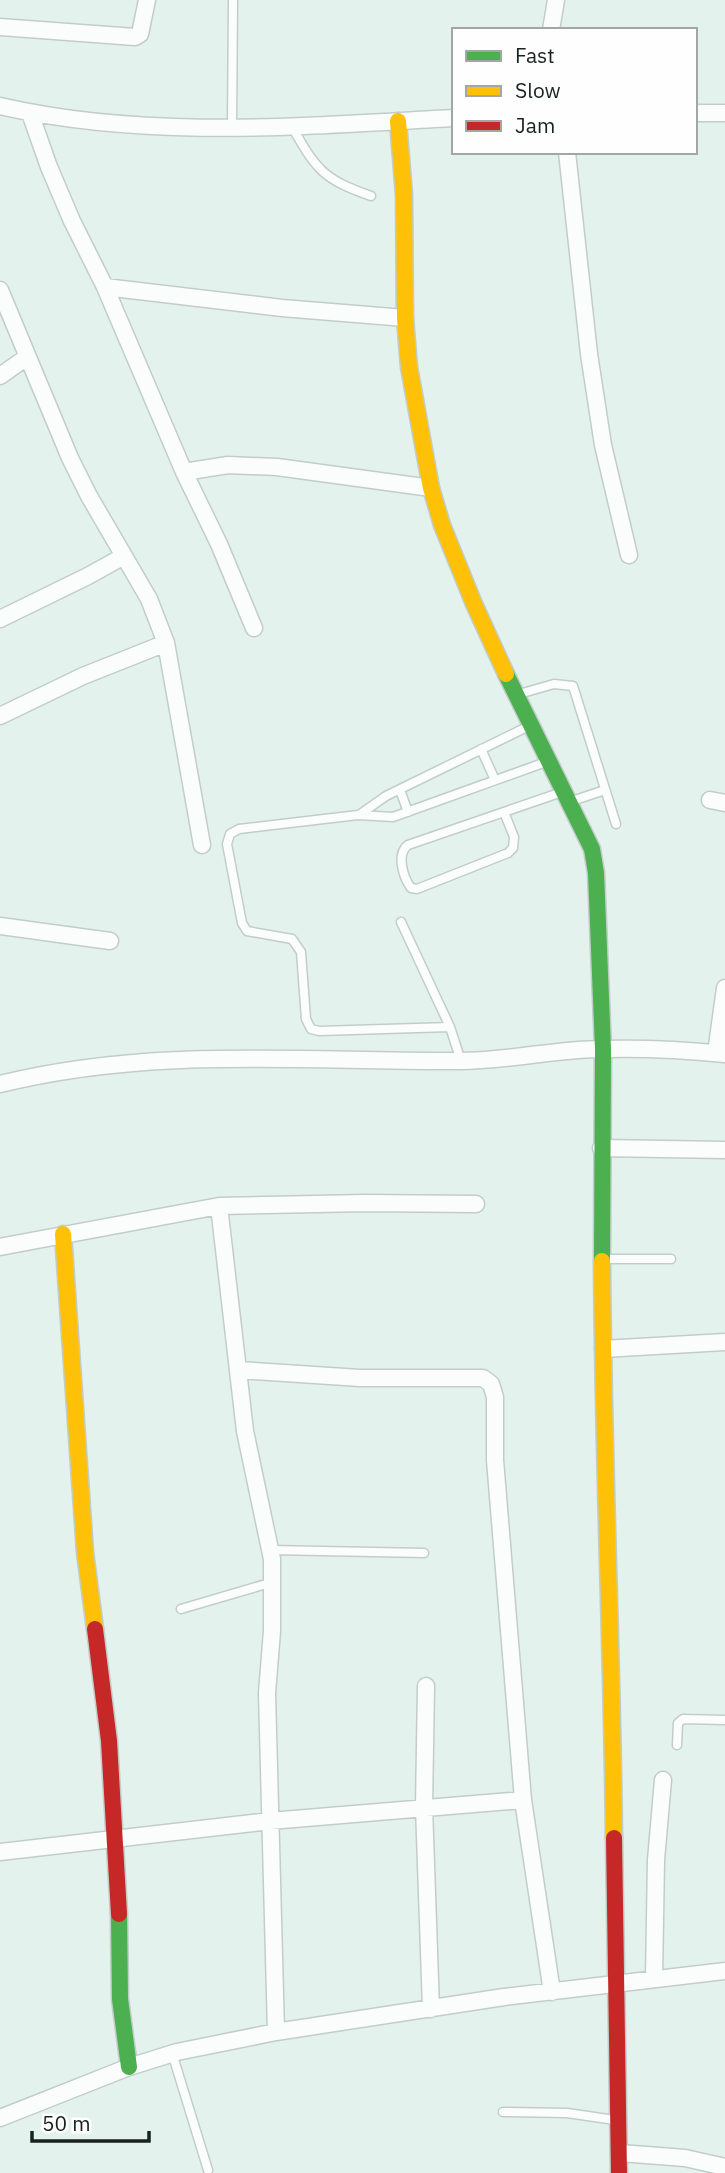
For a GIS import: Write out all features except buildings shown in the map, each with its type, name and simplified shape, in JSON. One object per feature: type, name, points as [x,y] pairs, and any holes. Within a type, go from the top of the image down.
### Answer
[{"type":"street","points":[[0,27],[135,37],[143,29],[147,0]]},
{"type":"street","points":[[551,28],[556,0]]},
{"type":"street","points":[[0,106],[116,125],[232,127],[452,118]]},
{"type":"street","points":[[30,113],[48,167],[104,287],[184,472],[219,544],[254,628]]},
{"type":"street","points":[[697,113],[725,113]]},
{"type":"street","points":[[398,121],[404,195],[405,318],[409,366],[431,488],[442,525],[474,604],[530,726],[592,849],[596,873],[603,1049],[601,1259],[605,1511],[612,1657],[619,2173]]},
{"type":"street","points":[[567,154],[591,368],[603,445],[629,555]]},
{"type":"street","points":[[104,287],[282,308],[405,318]]},
{"type":"street","points":[[0,290],[84,487],[149,599],[166,643],[202,845]]},
{"type":"street","points":[[0,376],[27,357]]},
{"type":"street","points":[[184,472],[228,466],[277,467],[431,488]]},
{"type":"street","points":[[0,619],[124,556]]},
{"type":"street","points":[[0,716],[83,676],[166,643]]},
{"type":"street","points":[[0,926],[110,941]]},
{"type":"street","points":[[0,1084],[76,1070],[159,1060],[301,1058],[461,1062],[603,1049],[721,1054],[725,988]]},
{"type":"street","points":[[601,1147],[725,1150]]},
{"type":"street","points":[[0,1247],[219,1206],[476,1204]]},
{"type":"street","points":[[219,1206],[245,1431],[270,1550],[273,1582],[267,1693],[276,2032]]},
{"type":"street","points":[[62,1234],[85,1552],[109,1741],[116,1837],[120,1999],[129,2067]]},
{"type":"street","points":[[603,1349],[725,1342]]},
{"type":"street","points":[[239,1370],[360,1378],[483,1378],[491,1384],[495,1397],[495,1460],[523,1800],[552,1992]]},
{"type":"street","points":[[426,1686],[424,1807],[431,2009]]},
{"type":"street","points":[[654,1978],[656,1860],[663,1780]]},
{"type":"street","points":[[0,1852],[270,1821],[523,1800]]},
{"type":"street","points":[[0,2118],[129,2067],[172,2053],[276,2032],[504,1997],[725,1970]]},
{"type":"street","points":[[620,2153],[685,2158],[725,2167]]},
{"type":"lane","points":[[232,127],[233,0]]},
{"type":"lane","points":[[290,125],[308,156],[322,173],[342,186],[371,196]]},
{"type":"lane","points":[[516,695],[554,684],[565,683],[573,686],[616,824]]},
{"type":"lane","points":[[358,815],[400,790],[530,726]]},
{"type":"lane","points":[[481,749],[495,780]]},
{"type":"lane","points":[[450,1027],[319,1031],[311,1029],[306,1019],[301,952],[292,939],[247,931],[242,923],[228,844],[230,834],[239,829],[358,815],[393,817],[548,761]]},
{"type":"lane","points":[[400,790],[408,812]]},
{"type":"lane","points":[[504,812],[514,838],[513,848],[508,853],[417,889],[411,888],[400,856],[402,849],[408,845],[504,812],[605,790]]},
{"type":"lane","points":[[401,922],[450,1027],[461,1062]]},
{"type":"lane","points":[[601,1259],[671,1259]]},
{"type":"lane","points":[[270,1550],[424,1553]]},
{"type":"lane","points":[[181,1609],[273,1582]]},
{"type":"lane","points":[[677,1745],[678,1723],[683,1719],[725,1720]]},
{"type":"lane","points":[[172,2053],[208,2170]]},
{"type":"lane","points":[[503,2112],[567,2113],[619,2120]]},
{"type":"traffic: fast","points":[[506,674],[592,849],[596,873],[603,1049],[602,1261]]},
{"type":"traffic: fast","points":[[119,1914],[120,1999],[129,2067]]},
{"type":"traffic: slow","points":[[398,121],[404,195],[405,318],[409,367],[431,488],[442,525],[506,674]]},
{"type":"traffic: slow","points":[[63,1234],[85,1552],[95,1629]]},
{"type":"traffic: slow","points":[[602,1261],[614,1838]]},
{"type":"traffic: jam","points":[[95,1629],[109,1741],[119,1914]]},
{"type":"traffic: jam","points":[[614,1838],[619,2173]]}]
